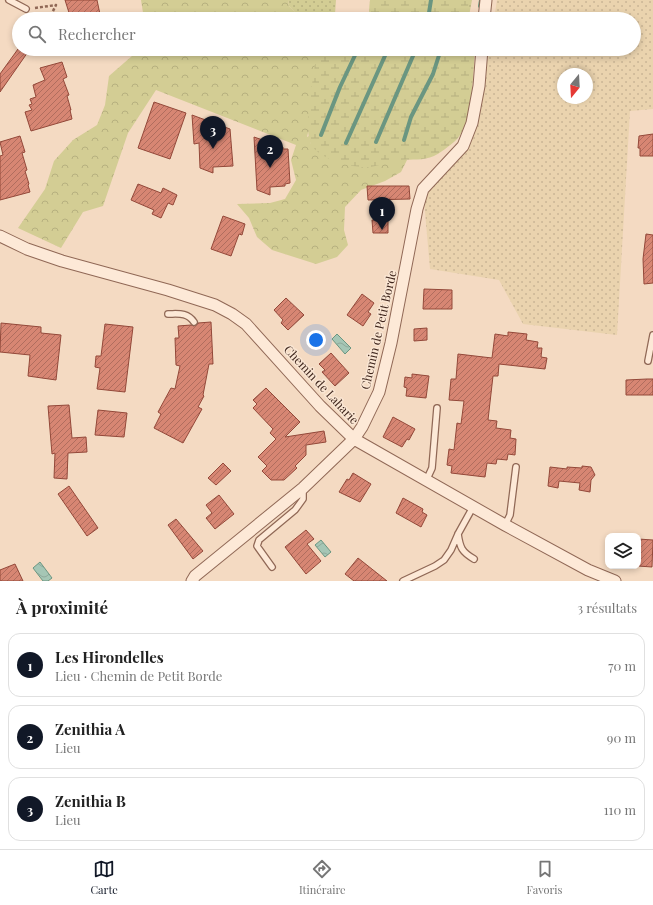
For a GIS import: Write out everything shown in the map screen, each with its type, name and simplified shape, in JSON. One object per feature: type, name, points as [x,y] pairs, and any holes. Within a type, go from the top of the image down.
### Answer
[{"type":"street","points":[[485,12],[486,0]]},
{"type":"street","name":"Chemin de Petit Borde","points":[[192,581],[195,576],[303,488],[354,439],[362,427],[380,392],[417,209],[423,190],[463,146],[472,123],[479,86],[481,56]]},
{"type":"street","name":"Chemin de Laharie","points":[[0,236],[27,249],[62,262],[168,290],[215,305],[232,314],[246,324],[320,406],[354,439],[505,525],[588,570],[615,581]]},
{"type":"lane","points":[[9,0],[26,10]]},
{"type":"lane","points":[[168,314],[182,314],[191,317],[194,322]]},
{"type":"lane","points":[[648,361],[653,335]]},
{"type":"lane","points":[[426,481],[432,468],[438,408]]},
{"type":"lane","points":[[505,525],[510,515],[516,467]]},
{"type":"lane","points":[[272,567],[257,546],[259,540],[295,510],[303,499],[303,488]]},
{"type":"lane","points":[[403,581],[436,566],[444,560],[451,550],[473,507]]},
{"type":"lane","points":[[458,534],[459,546],[466,554],[474,559]]},
{"type":"path","points":[[26,10],[56,5],[52,12]]},
{"type":"shaded area","points":[[497,0],[653,0],[653,109],[630,111],[617,335],[523,324],[499,280],[430,269],[423,189],[463,146],[481,95],[488,56],[641,56],[641,12],[495,12]]},
{"type":"green space","points":[[141,0],[288,0],[289,6],[295,12],[143,12]]},
{"type":"green space","points":[[288,0],[336,0],[335,12],[295,12],[289,6]]},
{"type":"green space","points":[[370,0],[472,0],[470,12],[369,12]]},
{"type":"green space","points":[[370,0],[469,0],[467,12],[369,12]]},
{"type":"green space","points":[[132,56],[318,56],[317,93],[307,137],[309,136],[311,144],[389,148],[407,160],[401,172],[385,181],[361,190],[345,207],[344,230],[348,245],[337,257],[316,264],[272,250],[257,237],[249,218],[237,204],[270,203],[285,199],[296,180],[291,160],[296,145],[156,90],[128,133],[103,206],[83,212],[61,248],[18,228],[45,189],[54,161],[73,140],[97,125],[105,105],[109,76]]},
{"type":"green space","points":[[475,56],[473,83],[467,119],[463,130],[458,138],[450,145],[436,155],[426,159],[397,161],[371,167],[364,167],[347,165],[329,159],[315,150],[309,137],[308,127],[310,102],[316,57]]},
{"type":"water","points":[[337,334],[351,348],[345,354],[332,339]]},
{"type":"water","points":[[321,540],[331,552],[325,557],[315,545]]},
{"type":"water","points":[[40,562],[52,578],[48,581],[43,581],[33,568]]},
{"type":"building","points":[[65,0],[97,0],[100,12],[69,12]]},
{"type":"building","points":[[13,56],[25,56],[0,92],[0,74]]},
{"type":"building","points":[[62,62],[67,77],[63,79],[69,95],[67,96],[72,119],[31,131],[25,112],[32,110],[29,105],[32,104],[30,99],[36,97],[33,85],[45,80],[40,68]]},
{"type":"building","points":[[154,102],[186,113],[170,159],[138,148]]},
{"type":"building","points":[[192,115],[230,129],[233,166],[213,167],[213,173],[200,168],[199,143],[194,144]]},
{"type":"building","points":[[653,134],[653,156],[640,156],[640,148],[638,148],[639,136]]},
{"type":"building","points":[[20,136],[25,152],[22,153],[27,170],[25,171],[30,192],[0,200],[0,156],[3,155],[0,142]]},
{"type":"building","points":[[254,137],[283,147],[283,149],[288,149],[290,183],[285,184],[285,186],[270,187],[270,195],[257,190]]},
{"type":"building","points":[[138,184],[161,193],[163,188],[177,195],[173,205],[168,203],[161,218],[152,214],[154,210],[131,200]]},
{"type":"building","points":[[367,186],[409,186],[410,199],[368,200]]},
{"type":"building","points":[[223,216],[245,224],[242,235],[239,234],[231,256],[211,249]]},
{"type":"building","points":[[372,220],[388,220],[388,233],[373,233]]},
{"type":"building","points":[[646,234],[653,235],[653,283],[644,284],[643,259]]},
{"type":"building","points":[[424,289],[452,290],[452,309],[423,309]]},
{"type":"building","points":[[362,294],[374,303],[368,312],[371,314],[363,326],[347,315]]},
{"type":"building","points":[[286,298],[304,315],[288,330],[281,323],[283,320],[274,310]]},
{"type":"building","points":[[211,322],[213,364],[209,364],[204,396],[198,407],[202,409],[183,443],[154,428],[161,414],[158,412],[171,388],[175,389],[180,366],[176,365],[175,338],[179,338],[178,326],[194,326],[198,323]]},
{"type":"building","points":[[1,323],[41,327],[41,333],[61,335],[56,380],[28,376],[30,355],[0,352]]},
{"type":"building","points":[[105,324],[133,327],[125,392],[97,389],[100,368],[95,367],[96,356],[101,356]]},
{"type":"building","points":[[427,328],[427,340],[414,341],[414,329]]},
{"type":"building","points":[[508,332],[527,334],[526,340],[538,342],[537,348],[542,348],[541,357],[547,358],[545,369],[499,364],[498,376],[493,376],[488,420],[497,421],[496,428],[511,430],[510,438],[516,439],[515,455],[508,454],[507,460],[497,459],[496,464],[487,463],[485,477],[451,473],[452,466],[447,465],[449,449],[454,450],[457,423],[461,424],[464,401],[449,400],[451,379],[456,379],[458,354],[492,358],[495,334],[508,336]]},
{"type":"building","points":[[331,353],[349,373],[335,386],[322,372],[325,370],[319,364]]},
{"type":"building","points":[[412,374],[429,376],[426,398],[406,396],[407,388],[404,387],[405,377],[412,378]]},
{"type":"building","points":[[653,379],[653,395],[626,395],[626,380]]},
{"type":"building","points":[[266,388],[300,422],[285,437],[324,431],[326,442],[306,445],[306,455],[295,466],[297,468],[284,480],[271,480],[262,471],[267,466],[258,457],[276,439],[270,433],[273,429],[253,408],[257,404],[253,400]]},
{"type":"building","points":[[69,405],[72,438],[86,437],[87,452],[68,453],[67,479],[54,478],[55,453],[52,454],[48,406]]},
{"type":"building","points":[[98,410],[127,413],[124,437],[95,435]]},
{"type":"building","points":[[393,417],[415,429],[409,440],[407,439],[402,447],[383,437]]},
{"type":"building","points":[[223,463],[231,471],[216,485],[208,478]]},
{"type":"building","points":[[582,466],[591,467],[595,475],[591,480],[590,492],[579,490],[580,483],[559,481],[558,488],[548,486],[550,467],[567,469],[567,467],[582,468]]},
{"type":"building","points":[[353,473],[371,484],[360,502],[339,492],[347,479],[349,480]]},
{"type":"building","points":[[69,486],[98,528],[87,536],[58,494]]},
{"type":"building","points":[[219,495],[234,514],[215,529],[206,518],[212,513],[206,505]]},
{"type":"building","points":[[403,498],[423,509],[422,512],[427,515],[421,527],[396,513]]},
{"type":"building","points":[[176,519],[203,551],[193,559],[168,525]]},
{"type":"building","points":[[306,530],[314,539],[307,544],[321,561],[306,574],[285,547]]},
{"type":"building","points":[[641,539],[653,540],[652,567],[641,566]]},
{"type":"building","points":[[358,558],[387,581],[354,581],[345,574]]},
{"type":"building","points":[[15,564],[23,581],[0,581],[0,570]]},
{"type":"waterway","points":[[429,12],[431,0]]},
{"type":"waterway","points":[[480,6],[481,0]]},
{"type":"waterway","points":[[321,135],[340,87],[355,56]]},
{"type":"waterway","points":[[346,143],[385,56]]},
{"type":"waterway","points":[[376,142],[413,56]]},
{"type":"waterway","points":[[404,140],[411,117],[433,74],[439,56]]},
{"type":"place","name":"Zenithia B","points":[[213,149]]},
{"type":"place","name":"Zenithia A","points":[[270,168]]},
{"type":"place","name":"Les Hirondelles","points":[[382,230]]}]
